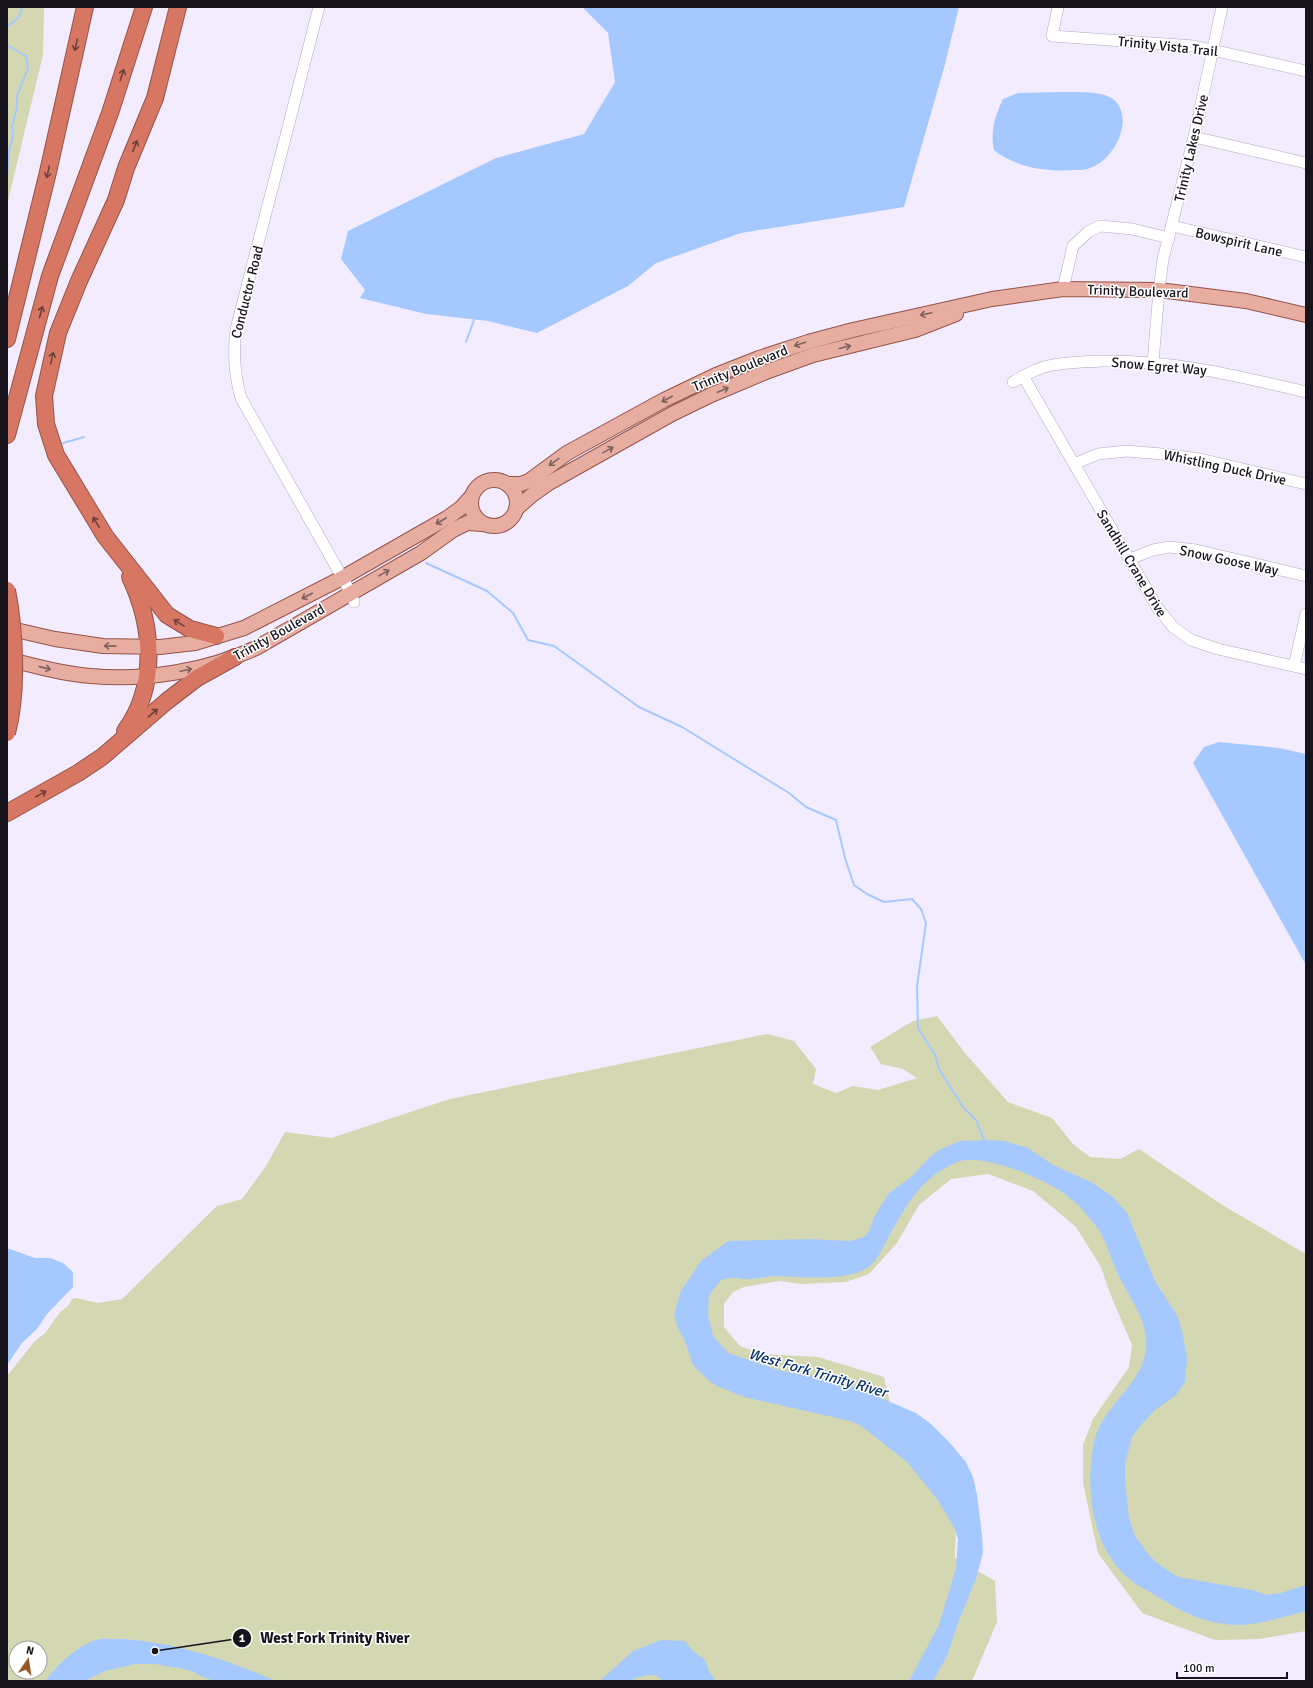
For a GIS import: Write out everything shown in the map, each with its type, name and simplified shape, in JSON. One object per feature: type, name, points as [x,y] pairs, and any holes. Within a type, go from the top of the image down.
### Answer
[{"type":"highway","points":[[7,339],[48,172],[85,7]]},
{"type":"highway","points":[[7,436],[50,276],[110,113],[144,7]]},
{"type":"highway","points":[[178,7],[155,98],[126,168],[116,200],[79,281],[58,333],[44,396],[46,424],[56,455],[105,536],[167,615],[190,629],[216,636]]},
{"type":"highway","points":[[12,417],[77,261],[126,168]]},
{"type":"highway","points":[[7,330],[14,314]]},
{"type":"highway","points":[[102,757],[117,742],[129,725],[141,703],[148,676],[149,647],[147,630],[137,591],[119,554]]},
{"type":"highway","points":[[7,590],[14,651],[12,696],[7,733]]},
{"type":"highway","points":[[7,813],[78,773],[102,757],[197,678],[235,657]]},
{"type":"main road","name":"Trinity Boulevard","points":[[7,628],[55,639],[103,646],[149,647],[195,643],[244,628],[342,578],[447,518],[461,508],[471,497],[476,488],[484,482],[495,480],[507,484],[521,484],[528,481],[567,453],[664,400],[716,375],[759,358],[808,342],[853,330],[992,299],[1063,289],[1159,290],[1246,301],[1306,315]]},
{"type":"main road","name":"Trinity Boulevard","points":[[7,659],[64,672],[92,676],[148,676],[168,674],[217,664],[256,648],[352,597],[421,553],[456,528],[467,524],[483,524],[493,526],[503,524],[512,518],[516,509],[532,495],[550,483],[672,414],[711,395],[766,372],[813,355],[915,330],[992,299]]},
{"type":"main road","points":[[507,484],[516,495],[516,509]]},
{"type":"main road","points":[[471,497],[472,512],[483,524]]},
{"type":"street","name":"Conductor Road","points":[[319,7],[236,329],[234,365],[235,380],[241,398],[352,597]]},
{"type":"street","name":"Trinity Vista Trail","points":[[1058,7],[1052,36],[1194,46],[1214,49],[1306,71]]},
{"type":"street","name":"Trinity Lakes Drive","points":[[1153,363],[1163,259],[1194,137],[1222,7]]},
{"type":"street","points":[[1194,137],[1306,164]]},
{"type":"street","points":[[1063,289],[1073,246],[1088,232],[1100,226],[1132,229],[1169,238]]},
{"type":"street","name":"Bowspirit Lane","points":[[1172,226],[1306,258]]},
{"type":"street","name":"Snow Egret Way","points":[[1013,382],[1023,376],[1048,366],[1071,363],[1123,361],[1214,370],[1306,392]]},
{"type":"street","name":"Sandhill Crane Drive","points":[[1023,376],[1164,617],[1182,634],[1198,642],[1218,649],[1306,669]]},
{"type":"street","name":"Whistling Duck Drive","points":[[1074,464],[1098,454],[1126,451],[1162,454],[1200,459],[1306,484]]},
{"type":"street","name":"Snow Goose Way","points":[[1130,559],[1153,550],[1169,547],[1196,550],[1306,576]]},
{"type":"street","points":[[1294,666],[1306,614]]},
{"type":"green space","points":[[7,7],[44,7],[43,55],[7,205]]},
{"type":"green space","points":[[937,1016],[965,1053],[1008,1102],[1052,1118],[1073,1144],[1090,1157],[1120,1159],[1139,1149],[1224,1206],[1306,1254],[1306,1631],[1259,1639],[1215,1640],[1142,1613],[1098,1553],[1083,1483],[1083,1445],[1093,1419],[1129,1367],[1132,1345],[1109,1291],[1101,1267],[1076,1227],[1033,1191],[988,1174],[951,1179],[919,1205],[897,1243],[869,1274],[846,1282],[801,1284],[779,1281],[744,1287],[733,1292],[724,1304],[724,1327],[740,1346],[762,1354],[818,1357],[884,1377],[895,1424],[956,1514],[955,1558],[995,1581],[997,1622],[972,1681],[7,1681],[7,1376],[34,1342],[45,1333],[60,1312],[68,1306],[72,1299],[76,1298],[98,1303],[122,1299],[217,1206],[242,1199],[266,1166],[285,1132],[331,1138],[450,1099],[767,1034],[794,1041],[816,1069],[813,1084],[836,1093],[853,1086],[878,1090],[917,1078],[903,1069],[881,1064],[870,1047],[913,1021]]},
{"type":"water","points":[[582,7],[959,7],[944,68],[904,207],[741,233],[656,263],[628,286],[537,333],[488,321],[426,314],[360,298],[365,290],[341,259],[348,231],[496,158],[584,134],[615,82],[608,33]]},
{"type":"water","points":[[1089,92],[1108,96],[1120,107],[1122,127],[1119,138],[1114,148],[1099,164],[1081,170],[1032,168],[1012,161],[994,150],[994,124],[1003,99],[1018,93]]},
{"type":"water","points":[[1219,742],[1279,748],[1306,754],[1306,965],[1193,763],[1204,747]]},
{"type":"water","points":[[960,1141],[1004,1141],[1028,1148],[1053,1165],[1093,1183],[1113,1197],[1127,1213],[1155,1281],[1178,1317],[1187,1359],[1185,1382],[1175,1396],[1155,1410],[1140,1426],[1132,1437],[1125,1463],[1125,1482],[1129,1518],[1135,1536],[1157,1563],[1178,1577],[1252,1590],[1267,1595],[1281,1593],[1306,1585],[1306,1611],[1248,1625],[1208,1621],[1178,1609],[1140,1587],[1128,1578],[1113,1561],[1104,1546],[1093,1512],[1090,1477],[1091,1459],[1098,1430],[1112,1407],[1130,1385],[1143,1362],[1146,1349],[1145,1331],[1143,1322],[1119,1276],[1099,1230],[1071,1199],[1062,1192],[1036,1178],[1006,1166],[978,1160],[956,1162],[936,1174],[918,1190],[904,1210],[876,1259],[871,1265],[859,1272],[849,1275],[824,1278],[769,1276],[750,1279],[730,1278],[721,1280],[709,1295],[708,1315],[713,1336],[728,1353],[778,1370],[846,1383],[916,1413],[931,1424],[966,1462],[973,1477],[977,1495],[983,1553],[976,1579],[959,1620],[947,1656],[933,1681],[909,1681],[939,1625],[956,1568],[958,1539],[954,1527],[937,1499],[907,1462],[860,1425],[850,1421],[744,1397],[717,1386],[708,1380],[693,1365],[674,1315],[681,1291],[701,1261],[728,1241],[806,1239],[851,1241],[864,1237],[869,1231],[875,1216],[888,1194],[911,1177],[931,1156],[939,1150]]},
{"type":"water","points":[[7,1248],[35,1258],[50,1258],[63,1263],[73,1272],[73,1287],[47,1314],[37,1329],[22,1343],[7,1365]]},
{"type":"water","points":[[98,1639],[137,1640],[198,1652],[275,1681],[215,1681],[184,1669],[155,1664],[135,1664],[105,1671],[85,1681],[45,1681],[48,1680],[48,1678],[56,1669],[75,1651]]},
{"type":"water","points":[[661,1640],[685,1641],[693,1651],[705,1660],[709,1671],[716,1681],[663,1681],[657,1676],[650,1675],[635,1678],[631,1681],[600,1681],[633,1651]]},
{"type":"waterway","points":[[7,27],[19,17],[22,7]]},
{"type":"waterway","points":[[7,45],[26,56],[28,68],[17,96],[17,108],[12,126],[13,135],[9,151],[7,176]]},
{"type":"waterway","points":[[466,342],[474,320]]},
{"type":"waterway","points":[[60,444],[84,437]]},
{"type":"waterway","points":[[426,563],[487,591],[513,613],[528,640],[554,646],[639,707],[682,727],[789,793],[806,807],[836,820],[845,858],[854,885],[867,894],[884,902],[912,899],[921,909],[926,923],[917,986],[918,1028],[935,1055],[939,1069],[963,1107],[976,1120],[985,1142]]},
{"type":"place","name":"West Fork Trinity River","points":[[155,1651]]}]
